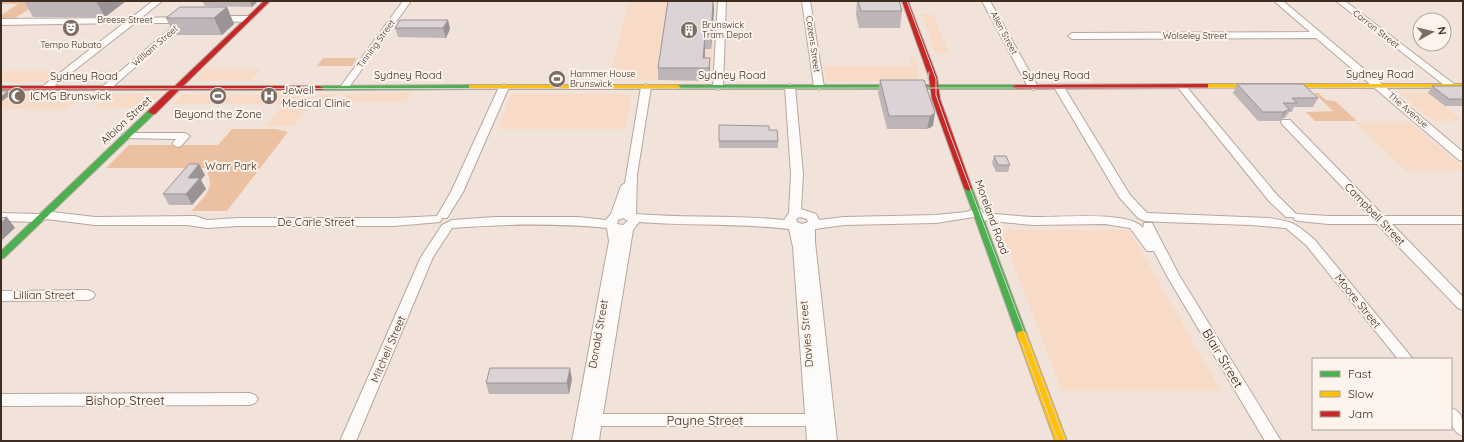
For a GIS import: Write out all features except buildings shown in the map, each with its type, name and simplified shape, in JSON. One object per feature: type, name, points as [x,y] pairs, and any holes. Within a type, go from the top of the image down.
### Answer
[{"type":"main road","name":"Albion Street","points":[[1,256],[178,88],[267,1]]},
{"type":"main road","name":"Moreland Road","points":[[905,1],[931,71],[936,99],[1061,441]]},
{"type":"main road","name":"Sydney Road","points":[[1,88],[1463,86]]},
{"type":"street","points":[[46,88],[158,1]]},
{"type":"street","name":"Tinning Street","points":[[344,88],[407,1]]},
{"type":"street","points":[[718,87],[722,1]]},
{"type":"street","name":"Cozens Street","points":[[806,1],[819,87]]},
{"type":"street","name":"Allen Street","points":[[986,1],[1033,87]]},
{"type":"street","name":"The Avenue","points":[[1278,1],[1463,158]]},
{"type":"street","name":"Carron Street","points":[[1340,1],[1451,86]]},
{"type":"street","points":[[19,21],[29,14]]},
{"type":"street","points":[[209,19],[248,19]]},
{"type":"street","name":"Breese Street","points":[[1,22],[190,20]]},
{"type":"street","name":"William Street","points":[[106,88],[190,20]]},
{"type":"street","name":"Wolseley Street","points":[[1072,36],[1318,36]]},
{"type":"street","name":"Mitchell Street","points":[[348,441],[428,258],[440,239],[444,222],[504,87]]},
{"type":"street","name":"Donald Street","points":[[591,441],[589,420],[614,241],[622,221],[646,87]]},
{"type":"street","name":"Davies Street","points":[[790,87],[802,221],[798,234],[800,254],[820,419],[829,441]]},
{"type":"street","name":"Blair Street","points":[[1059,87],[1125,197],[1146,221],[1173,276],[1273,441]]},
{"type":"street","name":"Moore Street","points":[[1182,87],[1405,358]]},
{"type":"street","name":"Campbell Street","points":[[1286,122],[1463,305]]},
{"type":"street","points":[[127,136],[185,136],[177,144]]},
{"type":"street","name":"Blair Street","points":[[1125,197],[1130,220],[1157,258],[1173,276]]},
{"type":"street","name":"De Carle Street","points":[[1,217],[41,218],[60,224],[95,221],[187,221],[207,224],[238,222],[848,221],[979,217],[1033,220],[1146,221]]},
{"type":"street","points":[[1146,221],[1463,220]]},
{"type":"street","name":"Lillian Street","points":[[1,296],[88,295]]},
{"type":"street","name":"Bishop Street","points":[[1,400],[250,400]]},
{"type":"street","points":[[1452,415],[1463,429]]},
{"type":"street","name":"Davies Street","points":[[814,441],[820,419]]},
{"type":"street","name":"Payne Street","points":[[589,420],[820,419]]},
{"type":"street","name":"Donald Street","points":[[580,441],[589,420]]},
{"type":"shaded area","name":"Brunswick Tram Depot","points":[[629,1],[715,1],[711,81],[608,79]]},
{"type":"shaded area","points":[[921,14],[933,14],[949,53],[936,53]]},
{"type":"shaded area","points":[[909,56],[914,57],[920,75],[918,79],[914,81],[826,81],[824,66],[912,66]]},
{"type":"shaded area","points":[[205,69],[261,69],[251,80],[194,81]]},
{"type":"shaded area","points":[[1,71],[64,71],[50,82],[1,82]]},
{"type":"shaded area","points":[[98,71],[122,71],[110,81],[86,81]]},
{"type":"shaded area","points":[[411,93],[406,102],[340,103],[345,94]]},
{"type":"shaded area","points":[[1399,93],[1428,93],[1463,121],[1433,121]]},
{"type":"shaded area","points":[[85,94],[67,109],[1,109],[1,95]]},
{"type":"shaded area","points":[[110,94],[161,94],[147,107],[95,107]]},
{"type":"shaded area","points":[[182,94],[289,95],[281,104],[172,104]]},
{"type":"shaded area","points":[[320,94],[335,94],[327,106],[312,106]]},
{"type":"shaded area","points":[[512,94],[632,94],[625,129],[497,129]]},
{"type":"shaded area","points":[[289,97],[316,97],[294,126],[265,126]]},
{"type":"shaded area","points":[[1355,123],[1411,123],[1463,167],[1463,171],[1406,171]]},
{"type":"shaded area","points":[[1000,230],[1129,230],[1221,391],[1062,391]]},
{"type":"green space","points":[[4,1],[42,1],[15,18],[1,19],[1,15],[18,4],[1,4]]},
{"type":"green space","points":[[323,58],[357,58],[352,66],[317,66]]},
{"type":"green space","points":[[1314,93],[1318,93],[1326,100],[1335,101],[1357,121],[1315,121],[1306,112],[1333,111]]},
{"type":"green space","name":"Warr Park","points":[[232,129],[276,129],[288,132],[227,211],[192,211],[205,196],[210,187],[210,181],[205,168],[106,168],[129,145],[218,145]]},
{"type":"tram line","points":[[907,1],[936,79],[936,88]]},
{"type":"tram line","points":[[915,85],[925,82],[928,78],[929,72]]},
{"type":"tram line","points":[[1295,88],[1463,87]]},
{"type":"tram line","points":[[1,89],[889,88]]},
{"type":"tram line","points":[[915,88],[936,88]]},
{"type":"tram line","points":[[936,88],[1247,88]]},
{"type":"tram line","points":[[936,88],[936,95],[949,132],[1065,441]]},
{"type":"tram line","points":[[1021,341],[1058,441]]},
{"type":"traffic: fast","points":[[319,88],[472,87]]},
{"type":"traffic: fast","points":[[677,87],[1016,87]]},
{"type":"traffic: fast","points":[[1,256],[152,112]]},
{"type":"traffic: fast","points":[[968,188],[1022,335]]},
{"type":"traffic: slow","points":[[1205,86],[1463,86]]},
{"type":"traffic: slow","points":[[472,87],[677,87]]},
{"type":"traffic: slow","points":[[1022,335],[1061,441]]},
{"type":"traffic: jam","points":[[152,112],[267,1]]},
{"type":"traffic: jam","points":[[905,1],[933,77],[936,99],[968,188]]},
{"type":"traffic: jam","points":[[1016,87],[1205,86]]},
{"type":"traffic: jam","points":[[1,88],[319,88]]},
{"type":"place","name":"Tempo Rubato","points":[[71,28]]},
{"type":"place","name":"Brunswick Tram Depot","points":[[689,30]]},
{"type":"place","name":"Hammer House Brunswick","points":[[557,79]]},
{"type":"place","name":"ICMG Brunswick","points":[[17,96]]},
{"type":"place","name":"Beyond the Zone","points":[[218,96]]},
{"type":"place","name":"Jewell Medical Clinic","points":[[269,96]]}]
